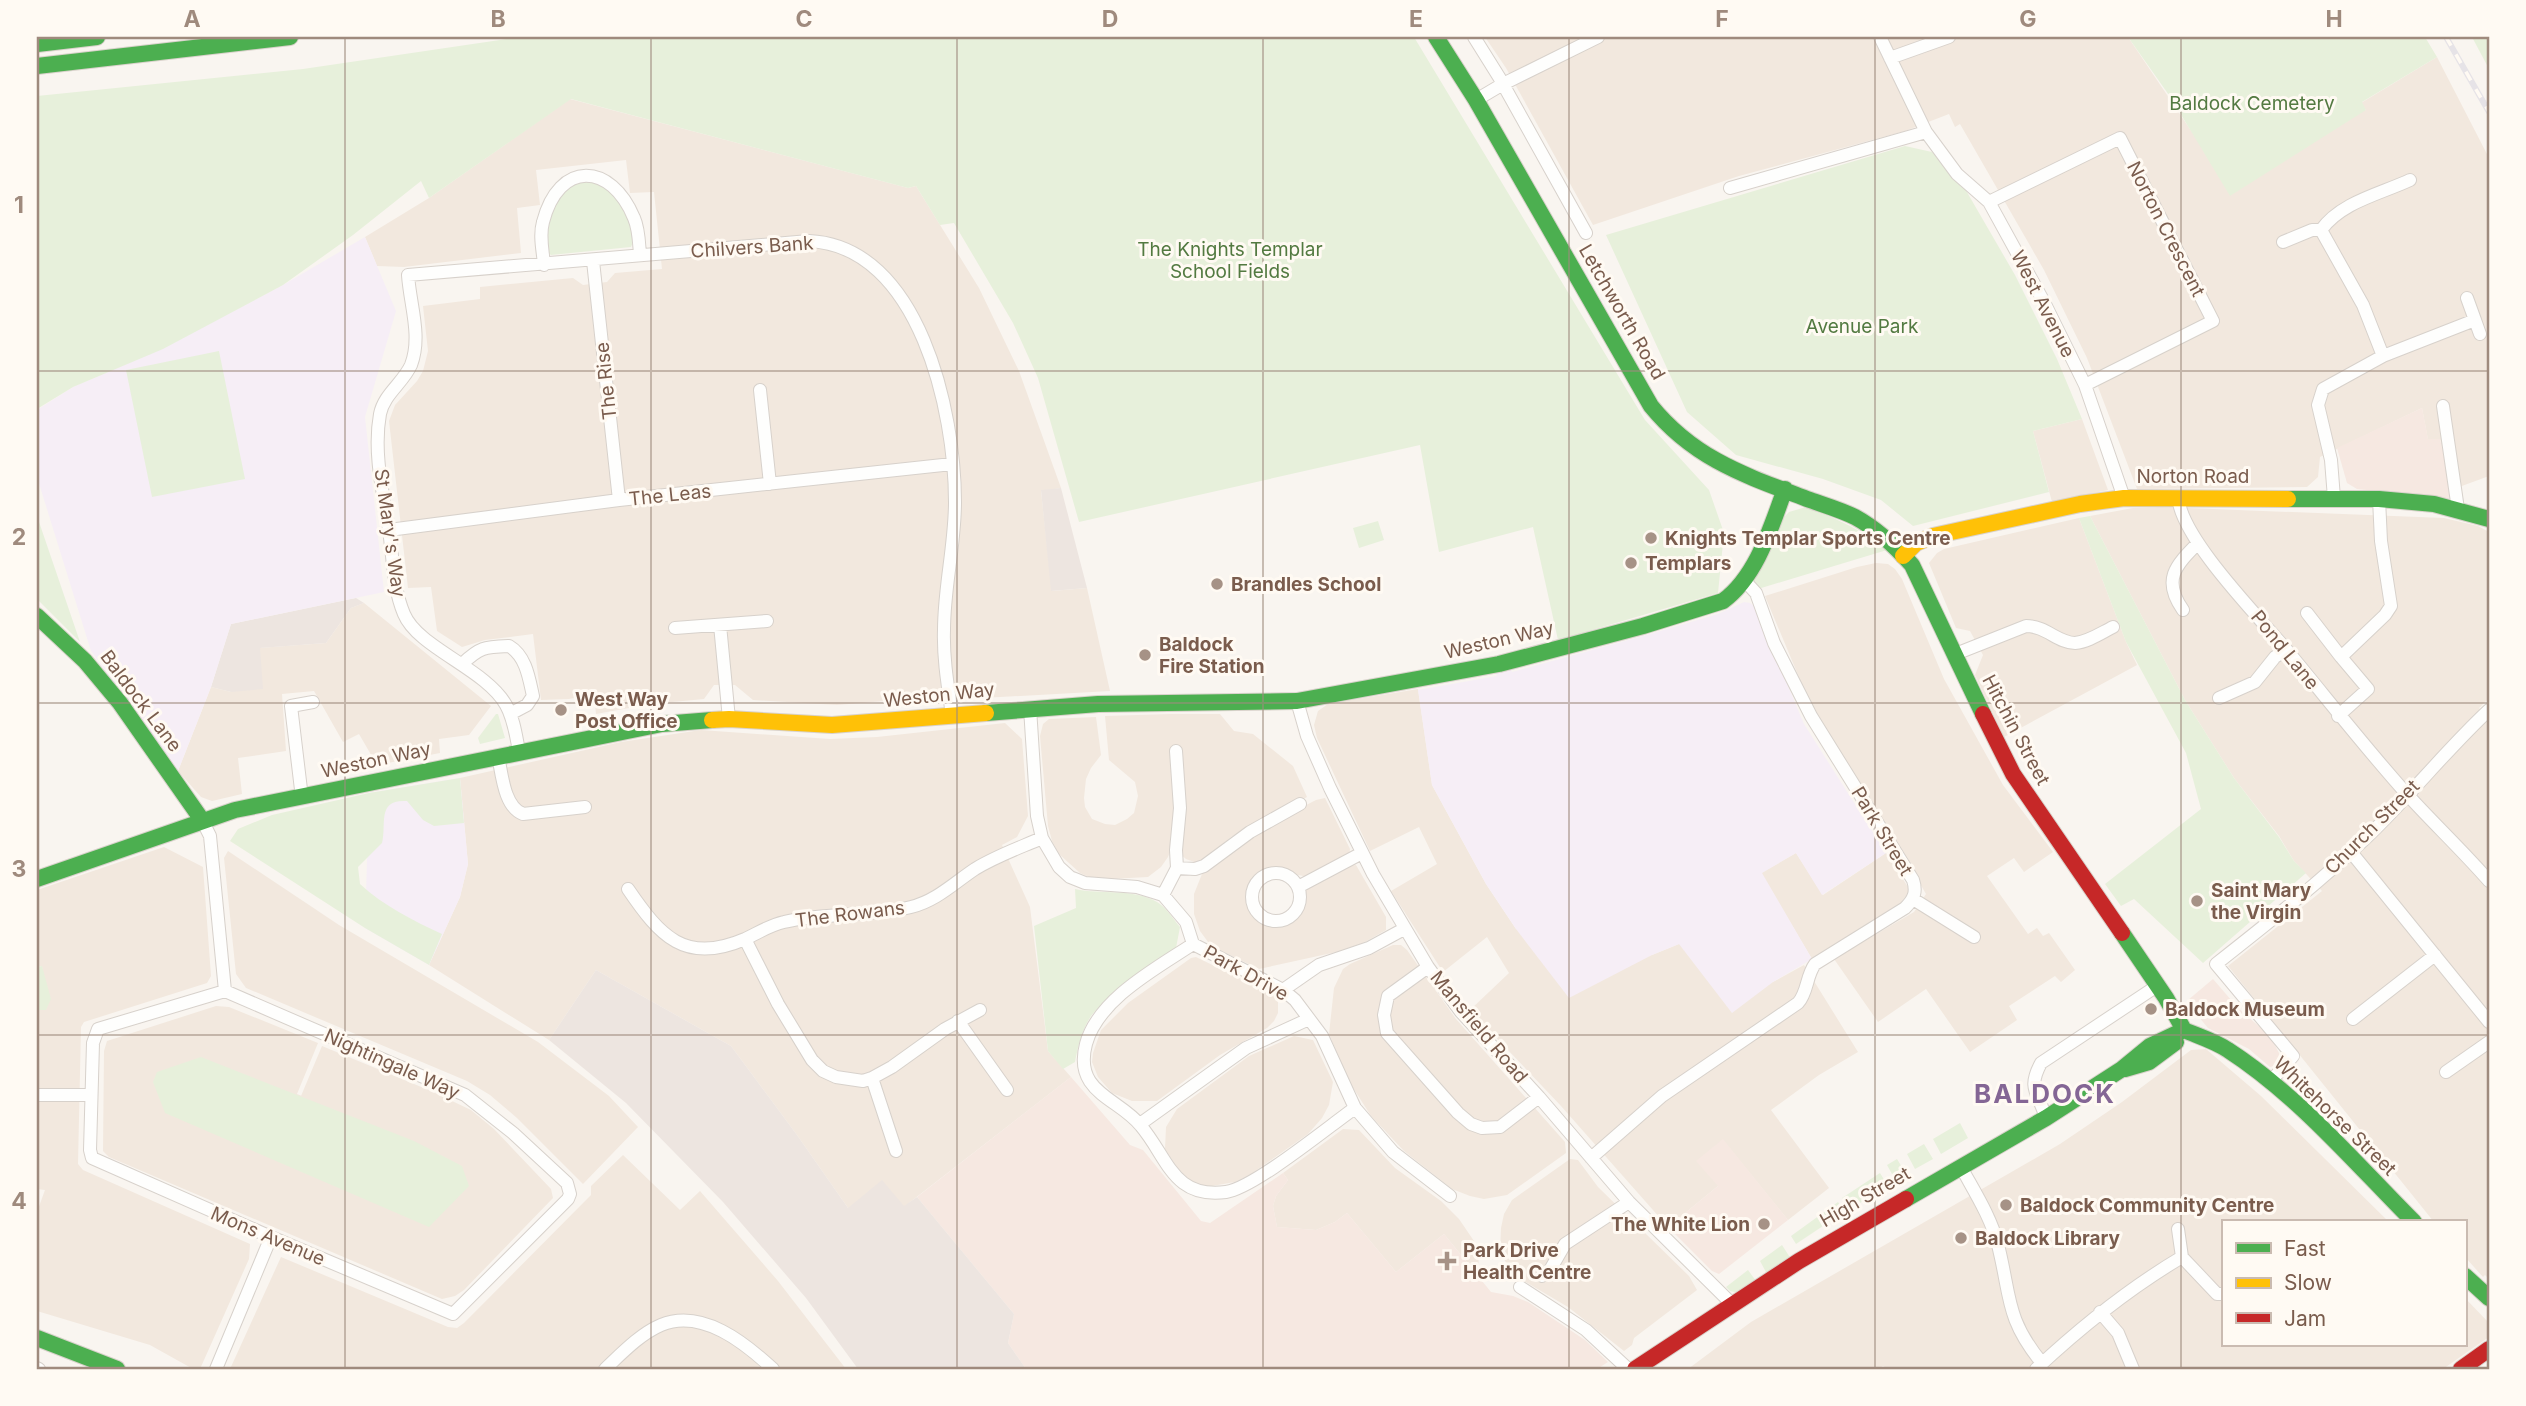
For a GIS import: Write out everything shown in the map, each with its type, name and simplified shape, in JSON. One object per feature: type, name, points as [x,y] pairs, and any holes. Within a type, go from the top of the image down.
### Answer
[{"type":"main road","points":[[37,44],[97,37]]},
{"type":"main road","points":[[37,66],[290,37]]},
{"type":"main road","name":"Letchworth Road","points":[[1436,37],[1476,100],[1651,406],[1665,423],[1706,456],[1730,469],[1785,489]]},
{"type":"main road","name":"Hitchin Street","points":[[1785,489],[1855,517],[1903,555],[1921,580],[1994,742],[2025,794],[2059,840],[2184,1030]]},
{"type":"main road","name":"Weston Way","points":[[37,878],[235,810],[662,724],[729,719],[832,725],[1098,704],[1263,704],[1297,701],[1499,664],[1643,626],[1723,601],[1734,593],[1744,580],[1766,539],[1785,489]]},
{"type":"main road","name":"Norton Road","points":[[1903,555],[1916,543],[1933,536],[2124,498],[2379,499],[2458,509],[2489,518]]},
{"type":"main road","name":"Baldock Lane","points":[[37,616],[85,661],[120,704],[202,820]]},
{"type":"main road","name":"Whitehorse Street","points":[[2184,1030],[2226,1048],[2271,1081],[2412,1220]]},
{"type":"main road","name":"High Street","points":[[1634,1369],[1833,1240],[2046,1118],[2122,1069],[2150,1046],[2184,1030]]},
{"type":"main road","points":[[2466,1277],[2489,1298]]},
{"type":"main road","points":[[37,1338],[117,1369]]},
{"type":"main road","points":[[2461,1369],[2486,1353]]},
{"type":"street","name":"Letchworth Road","points":[[1474,37],[1586,233]]},
{"type":"street","points":[[1476,100],[1598,37]]},
{"type":"street","name":"West Avenue","points":[[1880,37],[1926,132],[1957,174],[1989,202],[2044,302],[2085,386],[2124,498]]},
{"type":"street","points":[[1891,58],[1949,37]]},
{"type":"street","points":[[1730,188],[1926,132]]},
{"type":"street","name":"Norton Crescent","points":[[1989,202],[2120,138],[2213,321],[2085,386]]},
{"type":"street","points":[[544,265],[541,230],[543,219],[560,187],[578,176],[596,177],[619,195],[634,217],[640,255]]},
{"type":"street","points":[[2321,230],[2329,219],[2350,205],[2410,180]]},
{"type":"street","points":[[2283,242],[2312,230],[2321,230]]},
{"type":"street","points":[[2321,230],[2363,305],[2383,356]]},
{"type":"street","name":"Chilvers Bank","points":[[408,275],[809,241],[828,242],[846,249],[884,277],[914,319],[941,390],[955,499],[944,630],[952,715]]},
{"type":"street","name":"The Rise","points":[[593,261],[619,500]]},
{"type":"street","name":"St Mary's Way","points":[[408,275],[409,299],[415,324],[415,349],[404,378],[383,404],[379,429],[379,463],[397,592],[406,618],[420,633],[492,687],[504,702],[510,713],[519,751]]},
{"type":"street","points":[[2467,298],[2480,334]]},
{"type":"street","points":[[2334,498],[2331,460],[2320,418],[2320,395],[2323,389],[2383,356],[2475,320]]},
{"type":"street","points":[[760,390],[770,484]]},
{"type":"street","points":[[2443,406],[2458,509]]},
{"type":"street","name":"The Leas","points":[[389,530],[619,500],[952,464]]},
{"type":"street","name":"Pond Lane","points":[[2178,497],[2179,508],[2198,543],[2338,716],[2407,795],[2489,881]]},
{"type":"street","points":[[2341,657],[2391,606],[2381,541],[2379,499]]},
{"type":"street","points":[[2183,610],[2174,597],[2172,580],[2178,564],[2198,543]]},
{"type":"street","name":"Park Street","points":[[1591,1158],[1662,1096],[1798,1003],[1805,994],[1810,972],[1815,964],[1905,908],[1913,899],[1913,880],[1811,716],[1774,643],[1756,593],[1744,580]]},
{"type":"street","points":[[2306,613],[2368,689],[2338,716]]},
{"type":"street","points":[[675,628],[767,621]]},
{"type":"street","points":[[720,625],[729,719]]},
{"type":"street","points":[[1953,656],[2026,626],[2035,626],[2071,643],[2085,641],[2113,627]]},
{"type":"street","points":[[462,664],[477,650],[485,648],[509,646],[519,654],[527,670],[533,696],[527,705],[510,713]]},
{"type":"street","points":[[2219,698],[2255,682],[2275,657],[2287,650]]},
{"type":"street","name":"Mansfield Road","points":[[1297,701],[1307,736],[1362,853],[1428,967],[1461,1012],[1539,1097],[1629,1202],[1732,1304]]},
{"type":"street","points":[[302,798],[291,706],[313,702]]},
{"type":"street","points":[[1030,708],[1037,817],[1042,838],[1059,867],[1077,881],[1092,885],[1137,887],[1163,895],[1177,867],[1180,808],[1176,751]]},
{"type":"street","name":"Church Street","points":[[2271,1081],[2293,1056],[2216,964],[2351,852],[2489,710]]},
{"type":"street","points":[[498,756],[508,799],[518,813],[586,807]]},
{"type":"street","points":[[1177,867],[1195,870],[1204,866],[1250,832],[1300,804]]},
{"type":"street","points":[[37,1095],[91,1095],[93,1043],[98,1029],[225,991],[210,836],[202,820]]},
{"type":"street","name":"The Rowans","points":[[628,889],[650,922],[677,943],[707,948],[725,946],[783,922],[913,907],[941,894],[996,858],[1042,838]]},
{"type":"street","points":[[2351,852],[2489,1022]]},
{"type":"street","points":[[1298,887],[1362,853]]},
{"type":"street","name":"Park Drive","points":[[1163,895],[1186,922],[1193,944],[1283,990],[1322,1036],[1355,1108],[1393,1152],[1450,1196]]},
{"type":"street","points":[[1913,899],[1974,937]]},
{"type":"street","points":[[1283,990],[1319,965],[1369,948],[1404,929]]},
{"type":"street","points":[[745,939],[778,1004],[812,1060],[823,1071],[836,1077],[863,1080],[872,1078],[958,1021],[980,1010]]},
{"type":"street","points":[[1193,944],[1132,985],[1098,1018],[1086,1046],[1084,1067],[1094,1087],[1140,1124],[1177,1178],[1194,1190],[1213,1193],[1238,1189],[1355,1108]]},
{"type":"street","points":[[2353,1019],[2435,955]]},
{"type":"street","points":[[1428,967],[1388,996],[1384,1024],[1393,1041],[1471,1124],[1482,1128],[1500,1127],[1539,1097]]},
{"type":"street","points":[[2046,1118],[2033,1086],[2033,1078],[2041,1063],[2157,986]]},
{"type":"street","name":"Nightingale Way","points":[[225,991],[466,1095],[513,1133],[567,1183],[570,1194],[564,1205],[453,1314]]},
{"type":"street","points":[[1140,1124],[1233,1056],[1309,1018]]},
{"type":"street","points":[[958,1021],[1007,1090]]},
{"type":"street","points":[[2446,1072],[2489,1042]]},
{"type":"street","points":[[872,1078],[896,1151]]},
{"type":"street","name":"Mons Avenue","points":[[91,1095],[90,1150],[92,1158],[98,1162],[453,1314]]},
{"type":"street","points":[[1961,1167],[1997,1243],[2010,1310],[2039,1366],[2100,1312],[2182,1257]]},
{"type":"street","points":[[1542,1276],[1550,1270],[1565,1244],[1629,1202]]},
{"type":"street","points":[[2178,1229],[2182,1257],[2217,1294],[2222,1294]]},
{"type":"street","points":[[216,1369],[271,1237]]},
{"type":"street","points":[[1520,1287],[1586,1331],[1628,1369]]},
{"type":"street","points":[[2100,1312],[2118,1334],[2133,1369]]},
{"type":"street","points":[[605,1369],[653,1329],[683,1320],[709,1326],[732,1336],[773,1369]]},
{"type":"shaded area","points":[[1485,37],[2128,37],[2196,138],[2366,110],[2361,103],[2437,57],[2489,158],[2489,476],[2451,490],[2440,439],[2428,440],[2422,408],[2320,457],[2318,477],[2307,487],[2137,489],[2087,358],[2044,270],[1960,124],[1955,127],[1949,114],[1905,131],[1739,176],[1593,225],[1506,68]]},
{"type":"shaded area","points":[[570,99],[908,188],[916,186],[979,288],[1019,371],[1061,488],[1041,491],[1052,591],[1087,588],[1110,691],[964,699],[933,697],[837,705],[753,700],[735,685],[714,685],[704,699],[651,704],[596,714],[594,694],[569,699],[541,700],[533,634],[485,640],[462,647],[437,631],[431,587],[408,588],[389,421],[395,405],[423,371],[428,351],[423,306],[480,299],[480,287],[573,278],[583,285],[607,282],[615,273],[662,269],[654,192],[630,193],[626,160],[536,170],[540,205],[517,208],[521,253],[404,267],[377,266],[365,237],[429,198]]},
{"type":"shaded area","points":[[365,237],[396,311],[365,417],[384,592],[231,624],[211,687],[178,771],[91,651],[37,477],[37,410],[73,387],[163,348],[283,285]]},
{"type":"shaded area","points":[[2422,408],[2428,439],[2440,439],[2453,499],[2357,489],[2347,483],[2337,448]]},
{"type":"shaded area","points":[[2082,419],[2108,490],[2052,502],[2033,431]]},
{"type":"shaded area","points":[[1061,488],[1087,588],[1051,591],[1041,490]]},
{"type":"shaded area","points":[[2133,508],[2444,518],[2478,526],[2489,532],[2489,698],[2479,708],[2489,718],[2489,1279],[2485,1275],[2483,1277],[2466,1258],[2466,1220],[2432,1220],[2228,966],[2322,891],[2294,861],[2279,836],[2234,778],[2185,700],[2090,516]]},
{"type":"shaded area","points":[[2079,518],[2137,665],[2004,737],[1975,675],[1983,655],[1970,631],[1956,628],[1929,563],[1944,549]]},
{"type":"shaded area","points":[[1876,563],[1888,564],[1902,579],[1944,679],[2003,785],[2053,852],[2024,872],[2014,858],[1987,876],[2028,934],[2037,928],[2043,936],[2049,933],[2075,970],[2061,982],[2055,976],[2009,1006],[2017,1020],[1970,1052],[1926,989],[1878,1022],[1834,959],[1914,912],[1926,894],[1816,718],[1765,596]]},
{"type":"shaded area","points":[[356,598],[364,603],[351,608],[326,643],[260,648],[263,689],[231,692],[211,687],[231,624]]},
{"type":"shaded area","points":[[1744,602],[1755,607],[1804,724],[1886,853],[1822,895],[1796,853],[1762,873],[1812,959],[1773,982],[1732,1013],[1679,944],[1569,998],[1516,929],[1486,884],[1432,785],[1418,690],[1497,676],[1494,671],[1511,669],[1512,672],[1718,614]]},
{"type":"shaded area","points":[[364,603],[491,706],[469,735],[439,739],[440,753],[377,765],[359,734],[343,742],[314,691],[282,694],[286,751],[238,758],[242,794],[212,801],[201,797],[178,771],[211,687],[231,692],[259,648],[326,643],[351,608]]},
{"type":"shaded area","points":[[1418,689],[1432,785],[1486,884],[1516,929],[1652,955],[1679,944],[1773,982],[1804,965],[1858,1052],[1819,1075],[1771,1110],[1829,1188],[1788,1220],[1723,1140],[1718,1186],[1668,1227],[1561,1106],[1470,1010],[1509,973],[1487,937],[1443,972],[1391,891],[1437,864],[1419,827],[1370,851],[1317,738],[1314,725],[1318,711],[1328,704]]},
{"type":"shaded area","points":[[1220,714],[1234,731],[1253,734],[1293,766],[1307,797],[1231,837],[1197,863],[1186,859],[1172,847],[1161,867],[1148,877],[1110,879],[1089,877],[1080,873],[1059,854],[1048,826],[1040,736],[1043,724],[1049,719],[1096,717],[1101,755],[1086,779],[1085,807],[1092,819],[1115,825],[1134,813],[1138,796],[1135,782],[1109,760],[1105,716]]},
{"type":"shaded area","points":[[1005,723],[1022,739],[1028,816],[1017,837],[1002,845],[1030,907],[1048,1051],[1071,1077],[905,1206],[848,1208],[731,1046],[596,970],[549,1040],[429,965],[460,897],[468,864],[460,778],[621,742],[701,730],[830,739],[877,737]]},
{"type":"shaded area","points":[[460,778],[468,864],[460,897],[429,965],[365,928],[369,793]]},
{"type":"shaded area","points":[[1325,798],[1350,849],[1349,855],[1308,877],[1279,871],[1265,873],[1254,881],[1250,888],[1251,908],[1256,918],[1267,924],[1286,922],[1293,919],[1302,907],[1306,889],[1346,866],[1356,865],[1386,917],[1386,930],[1341,951],[1259,969],[1211,946],[1200,931],[1194,914],[1194,894],[1202,874],[1214,861],[1252,833]]},
{"type":"shaded area","points":[[164,847],[203,867],[211,976],[207,983],[84,1022],[81,1027],[78,1164],[83,1170],[250,1244],[249,1259],[200,1369],[193,1369],[150,1345],[37,1311],[37,1212],[45,1190],[37,1189],[37,1010],[46,1010],[42,966],[37,967],[37,890]]},
{"type":"shaded area","points":[[228,851],[339,925],[538,1042],[609,1096],[638,1127],[583,1184],[517,1118],[490,1095],[467,1081],[246,988],[236,974],[224,858]]},
{"type":"shaded area","points":[[1796,853],[1823,895],[1886,853],[1908,887],[1908,893],[1899,906],[1812,959],[1761,873]]},
{"type":"shaded area","points":[[1393,945],[1401,945],[1407,950],[1456,1019],[1565,1142],[1566,1153],[1507,1195],[1484,1199],[1452,1189],[1404,1151],[1371,1116],[1350,1083],[1329,1034],[1334,988],[1343,969]]},
{"type":"shaded area","points":[[1196,957],[1278,997],[1278,1013],[1274,1021],[1267,1028],[1220,1055],[1157,1101],[1132,1101],[1112,1093],[1098,1077],[1092,1062],[1101,1030],[1128,1003]]},
{"type":"shaded area","points":[[596,970],[731,1046],[848,1208],[882,1180],[904,1206],[917,1197],[1014,1314],[1008,1343],[1026,1369],[858,1369],[806,1298],[723,1202],[626,1103],[549,1040]]},
{"type":"shaded area","points":[[2213,979],[2238,1008],[2270,1036],[2280,1055],[2273,1066],[2270,1067],[2249,1049],[2208,1028],[2189,1005],[2188,1000]]},
{"type":"shaded area","points":[[216,1006],[229,1007],[318,1043],[297,1094],[301,1096],[322,1046],[471,1110],[494,1129],[551,1189],[553,1198],[464,1290],[455,1296],[442,1299],[109,1157],[103,1151],[104,1051],[107,1041]]},
{"type":"shaded area","points":[[1294,1036],[1313,1040],[1333,1082],[1329,1105],[1322,1118],[1308,1134],[1251,1174],[1235,1182],[1200,1186],[1192,1182],[1178,1169],[1165,1149],[1166,1127],[1177,1109],[1249,1056]]},
{"type":"shaded area","points":[[2206,1049],[2261,1096],[2387,1220],[2222,1220],[2222,1346],[2466,1346],[2466,1299],[2489,1323],[2489,1337],[2443,1369],[1888,1369],[1883,1366],[1878,1369],[1688,1369],[1751,1322],[2060,1144],[2191,1050]]},
{"type":"shaded area","points":[[1071,1077],[1130,1145],[1143,1150],[1201,1221],[1210,1223],[1283,1173],[1288,1180],[1276,1196],[1273,1206],[1277,1227],[1316,1230],[1335,1222],[1347,1213],[1396,1272],[1444,1234],[1491,1292],[1528,1302],[1585,1340],[1608,1362],[1597,1369],[1026,1369],[1008,1343],[1014,1314],[917,1197]]},
{"type":"shaded area","points":[[1343,1129],[1359,1130],[1395,1168],[1441,1201],[1459,1219],[1478,1252],[1479,1268],[1475,1272],[1444,1234],[1396,1272],[1347,1213],[1335,1222],[1316,1230],[1277,1227],[1273,1206],[1276,1196],[1288,1180],[1283,1173]]},
{"type":"shaded area","points":[[1723,1139],[1788,1220],[1719,1274],[1712,1271],[1668,1227],[1718,1186],[1696,1161]]},
{"type":"shaded area","points":[[623,1155],[680,1210],[700,1191],[778,1281],[846,1369],[230,1369],[281,1257],[448,1327],[457,1328],[591,1195],[591,1186]]},
{"type":"shaded area","points":[[1570,1159],[1578,1160],[1598,1187],[1689,1276],[1697,1290],[1634,1338],[1632,1345],[1624,1351],[1568,1307],[1514,1275],[1500,1253],[1504,1214],[1512,1200]]},
{"type":"green space","name":"The Knights Templar School Fields","points":[[520,37],[1414,37],[1645,420],[1709,490],[1724,533],[1718,593],[1558,640],[1533,527],[1439,552],[1420,445],[1079,522],[1038,378],[1013,323],[954,223],[940,225],[916,186],[908,188],[571,99],[429,198],[421,181],[353,235],[283,285],[163,349],[73,387],[37,409],[37,96],[303,69]]},
{"type":"green space","name":"Baldock Cemetery","points":[[2128,37],[2425,37],[2437,57],[2362,102],[2366,110],[2230,196],[2171,98]]},
{"type":"green space","points":[[2472,37],[2489,37],[2489,69]]},
{"type":"green space","name":"Avenue Park","points":[[1905,146],[1932,152],[1964,187],[2015,275],[2057,359],[2082,419],[2033,431],[2049,492],[1913,526],[1881,500],[1823,479],[1736,455],[1687,412],[1606,235]]},
{"type":"green space","points":[[585,180],[605,186],[618,198],[631,223],[631,247],[551,255],[548,253],[545,222],[562,188]]},
{"type":"green space","points":[[219,351],[245,479],[152,497],[126,370]]},
{"type":"green space","points":[[1806,507],[1848,525],[1887,550],[1758,589],[1753,581],[1769,553],[1782,519],[1789,512]]},
{"type":"green space","points":[[37,516],[80,642],[37,599]]},
{"type":"green space","points":[[2090,516],[2185,700],[2234,778],[2294,861],[2306,873],[2203,963],[2134,899],[2121,906],[2105,884],[2201,809],[2186,753],[2126,642],[2079,518]]},
{"type":"green space","points":[[1378,521],[1384,540],[1359,548],[1353,528]]},
{"type":"green space","points":[[496,714],[505,738],[480,744],[478,738]]},
{"type":"green space","points":[[460,778],[464,823],[434,826],[423,820],[407,801],[397,801],[387,808],[382,843],[358,867],[360,884],[369,892],[399,912],[442,934],[429,965],[365,928],[230,841],[238,829],[272,815],[369,793]]},
{"type":"green space","points":[[1075,889],[1128,893],[1148,898],[1164,907],[1180,927],[1176,948],[1119,989],[1091,1016],[1081,1038],[1075,1062],[1063,1069],[1048,1051],[1034,926],[1076,908]]},
{"type":"green space","points":[[42,966],[51,999],[46,1010],[37,1010],[37,967]]},
{"type":"green space","points":[[201,1057],[414,1141],[462,1166],[469,1186],[429,1227],[165,1113],[153,1082],[157,1072]]},
{"type":"green space","points":[[1960,1123],[1968,1138],[1941,1154],[1933,1139]]},
{"type":"green space","points":[[1924,1144],[1933,1159],[1915,1169],[1907,1154]]},
{"type":"green space","points":[[1897,1159],[1908,1177],[1897,1183],[1887,1165]]},
{"type":"green space","points":[[1880,1173],[1888,1186],[1850,1209],[1842,1198]]},
{"type":"green space","points":[[1838,1202],[1844,1212],[1796,1244],[1791,1236]]},
{"type":"green space","points":[[1782,1245],[1791,1259],[1767,1274],[1760,1261]]},
{"type":"green space","points":[[1748,1270],[1756,1281],[1739,1293],[1726,1287]]},
{"type":"railway","points":[[2446,37],[2489,112]]},
{"type":"traffic: fast","points":[[37,44],[97,37]]},
{"type":"traffic: fast","points":[[37,66],[290,37]]},
{"type":"traffic: fast","points":[[1436,37],[1476,100],[1651,406],[1686,440],[1723,464],[1855,517],[1893,545],[1912,565],[1983,714]]},
{"type":"traffic: fast","points":[[986,713],[1098,704],[1297,701],[1499,664],[1643,626],[1723,601],[1735,591],[1762,550],[1785,489]]},
{"type":"traffic: fast","points":[[2288,499],[2379,499],[2434,504],[2489,519]]},
{"type":"traffic: fast","points":[[37,616],[85,661],[120,703],[202,820]]},
{"type":"traffic: fast","points":[[37,879],[235,810],[662,724],[712,720]]},
{"type":"traffic: fast","points":[[2122,933],[2184,1030]]},
{"type":"traffic: fast","points":[[2184,1030],[2223,1047],[2279,1088],[2326,1131],[2412,1220]]},
{"type":"traffic: fast","points":[[1906,1199],[2046,1118],[2122,1069],[2150,1046],[2184,1030]]},
{"type":"traffic: fast","points":[[2125,1069],[2149,1062],[2176,1042]]},
{"type":"traffic: fast","points":[[2466,1277],[2489,1298]]},
{"type":"traffic: fast","points":[[37,1338],[117,1369]]},
{"type":"traffic: slow","points":[[1903,556],[1916,543],[1933,536],[2080,504],[2124,498],[2288,499]]},
{"type":"traffic: slow","points":[[712,720],[832,725],[986,713]]},
{"type":"traffic: jam","points":[[1983,714],[2013,774],[2122,933]]},
{"type":"traffic: jam","points":[[1635,1369],[1799,1261],[1906,1199]]},
{"type":"traffic: jam","points":[[2461,1369],[2489,1349]]},
{"type":"place","name":"Knights Templar Sports Centre","points":[[1651,538]]},
{"type":"place","name":"Templars","points":[[1631,563]]},
{"type":"place","name":"Brandles School","points":[[1217,584]]},
{"type":"place","name":"Baldock Fire Station","points":[[1145,655]]},
{"type":"place","name":"West Way Post Office","points":[[561,710]]},
{"type":"place","name":"Saint Mary the Virgin","points":[[2197,901]]},
{"type":"place","name":"Baldock Museum","points":[[2151,1009]]},
{"type":"place","name":"Baldock Community Centre","points":[[2006,1205]]},
{"type":"place","name":"The White Lion","points":[[1764,1224]]},
{"type":"place","name":"Baldock Library","points":[[1961,1238]]},
{"type":"place","name":"Park Drive Health Centre","points":[[1447,1261]]},
{"type":"district","name":"BALDOCK","points":[[2045,1093]]}]
